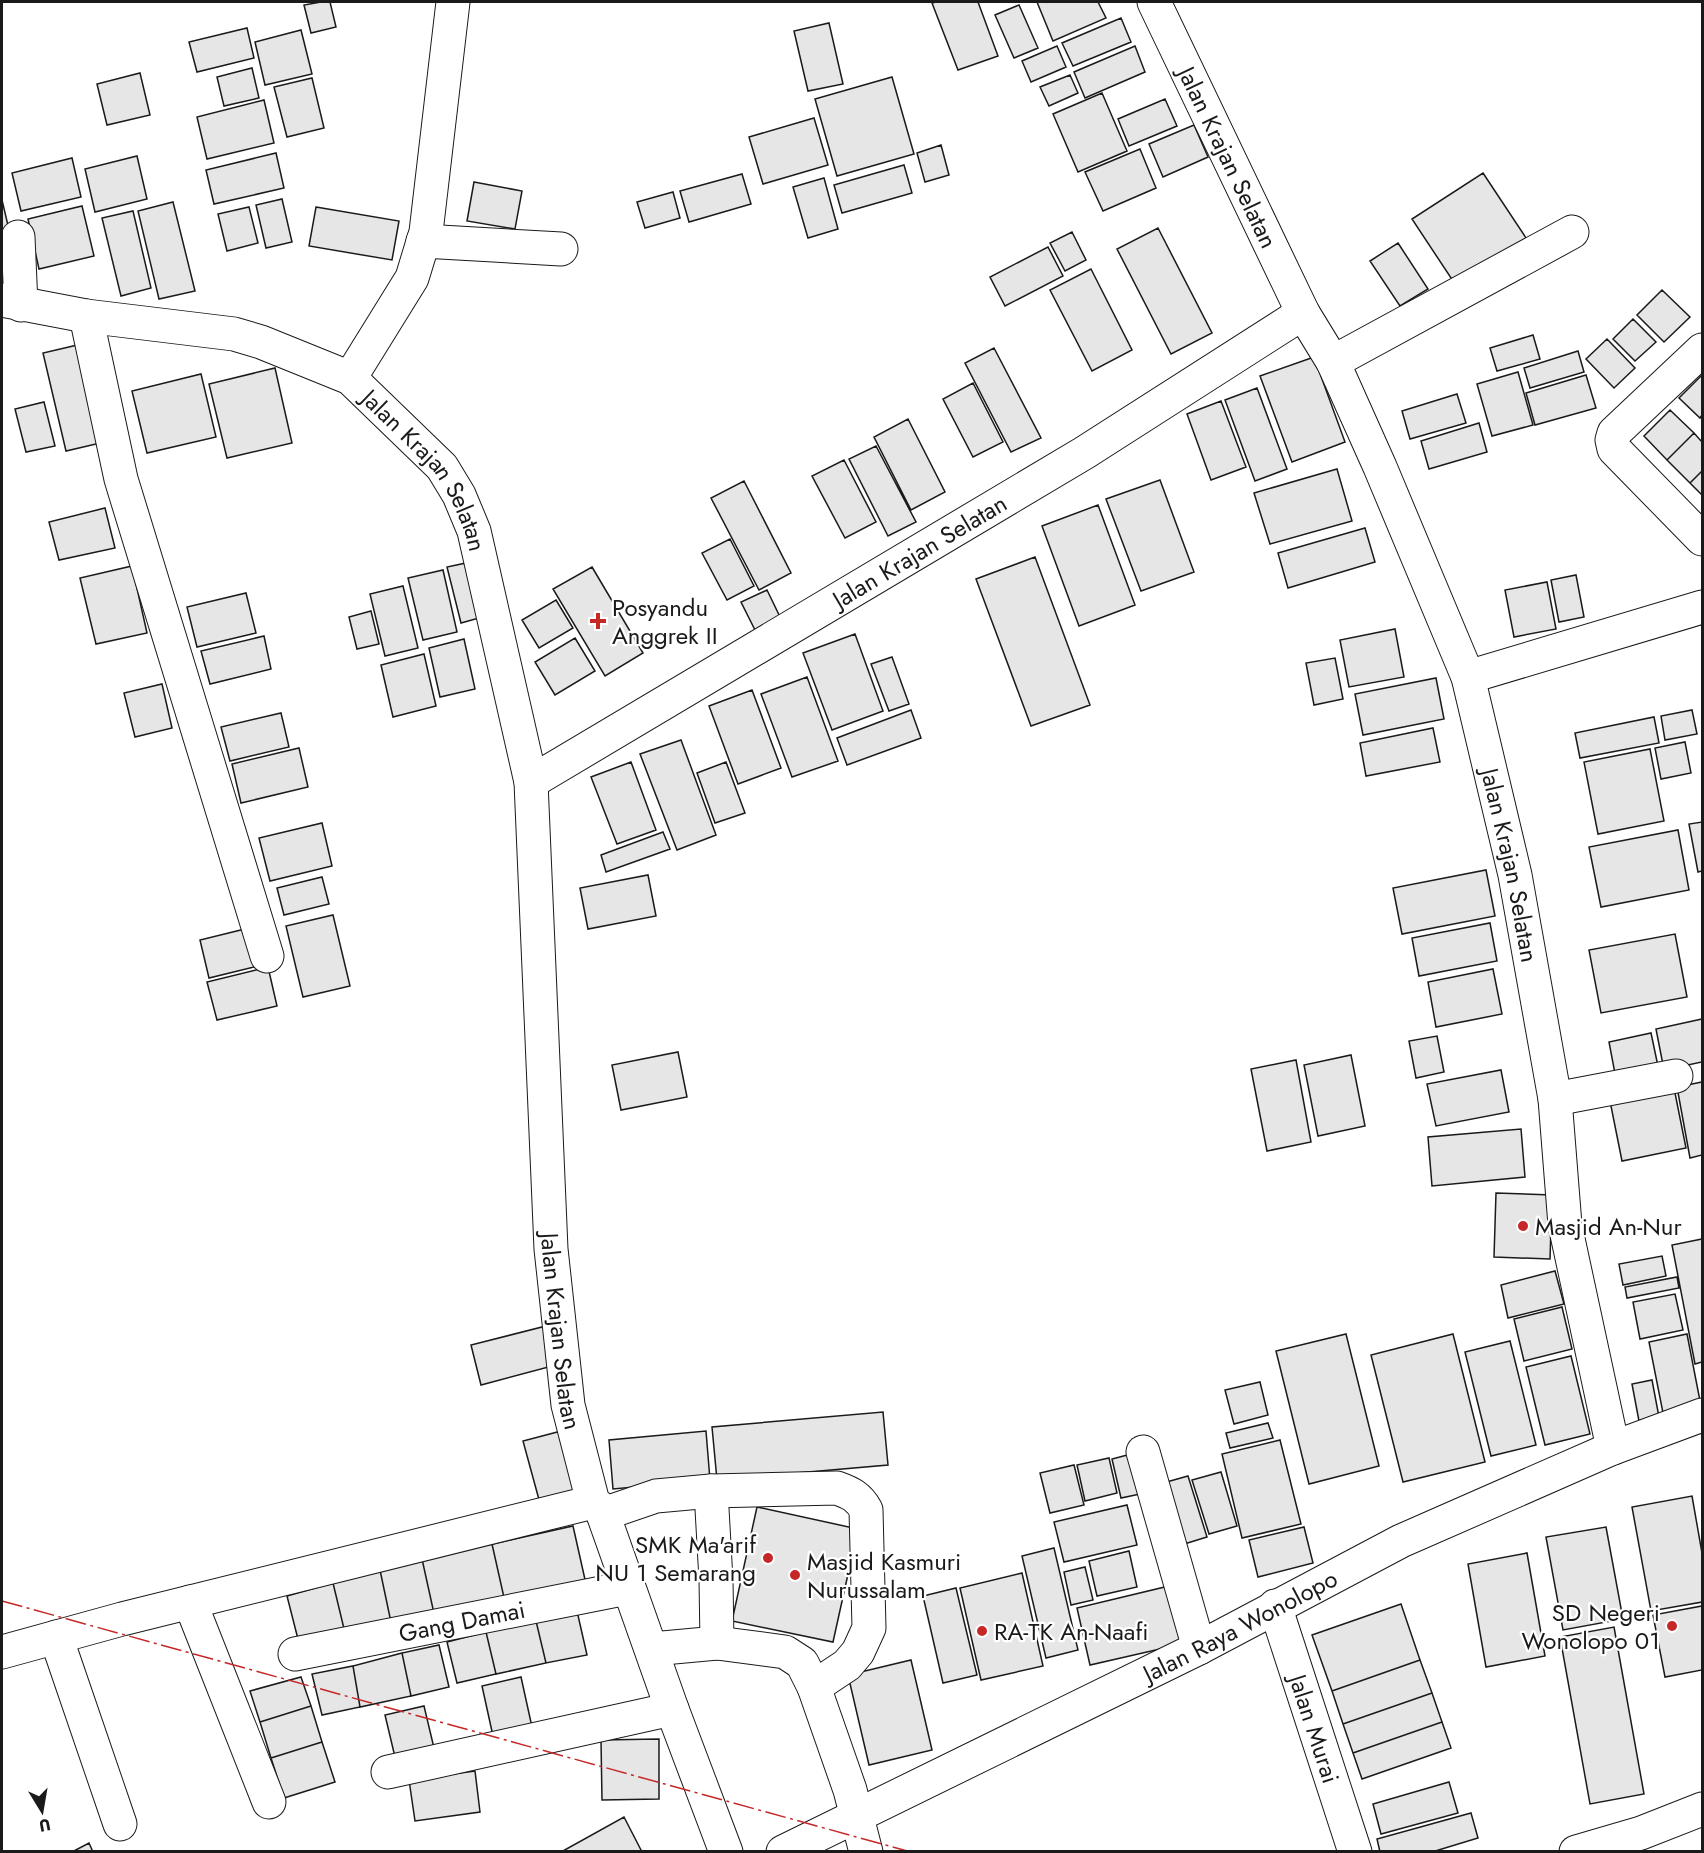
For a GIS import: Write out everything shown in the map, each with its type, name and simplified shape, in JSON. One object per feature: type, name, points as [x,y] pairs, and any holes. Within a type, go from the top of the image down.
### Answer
[{"type":"street","name":"Jalan Krajan Selatan","points":[[350,378],[412,278],[426,232],[453,2]]},
{"type":"street","name":"Jalan Krajan Selatan","points":[[1154,2],[1303,313],[1333,362],[1380,467],[1468,677],[1515,875],[1555,1099],[1565,1225],[1613,1448]]},
{"type":"street","points":[[1333,362],[1572,232]]},
{"type":"street","points":[[11,302],[18,237]]},
{"type":"street","points":[[423,241],[561,249]]},
{"type":"street","name":"Jalan Krajan Selatan","points":[[11,302],[86,316],[234,334],[261,342],[350,378],[442,466],[459,495],[474,531],[531,782],[550,1249],[568,1405],[598,1508],[726,1851]]},
{"type":"street","name":"Jalan Krajan Selatan","points":[[531,782],[1084,453],[1303,313]]},
{"type":"street","points":[[86,316],[121,479],[267,956]]},
{"type":"street","points":[[1702,350],[1614,433],[1612,440],[1614,449],[1702,539]]},
{"type":"street","points":[[1468,677],[1702,607]]},
{"type":"street","points":[[1555,1099],[1677,1076]]},
{"type":"street","name":"Jalan Raya Wonolopo","points":[[783,1851],[1199,1648],[1401,1541],[1613,1448],[1702,1415]]},
{"type":"street","points":[[1143,1452],[1199,1648]]},
{"type":"street","points":[[2,1652],[190,1602],[656,1496],[711,1491],[837,1488],[854,1494],[861,1500],[866,1510],[868,1628],[858,1652],[847,1665],[814,1687]]},
{"type":"street","points":[[711,1491],[717,1643]]},
{"type":"street","name":"Gang Damai","points":[[296,1654],[627,1588]]},
{"type":"street","points":[[190,1602],[269,1803]]},
{"type":"street","name":"Jalan Murai","points":[[1275,1606],[1355,1851]]},
{"type":"street","points":[[56,1637],[120,1824]]},
{"type":"street","points":[[652,1649],[717,1643],[785,1652],[802,1663],[814,1687],[850,1790],[866,1851]]},
{"type":"street","points":[[388,1772],[672,1709]]},
{"type":"street","points":[[1575,1851],[1641,1833],[1702,1809]]},
{"type":"building","points":[[330,2],[336,27],[311,33],[304,5]]},
{"type":"building","points":[[978,2],[998,56],[958,70],[932,3]]},
{"type":"building","points":[[1037,2],[1098,2],[1106,18],[1053,41]]},
{"type":"building","points":[[1019,5],[1038,48],[1014,58],[995,15]]},
{"type":"building","points":[[1121,18],[1131,42],[1073,66],[1062,43]]},
{"type":"building","points":[[829,23],[843,84],[808,91],[794,31]]},
{"type":"building","points":[[247,28],[254,58],[197,72],[189,42]]},
{"type":"building","points":[[301,30],[312,74],[265,85],[255,42]]},
{"type":"building","points":[[1057,46],[1066,67],[1031,82],[1022,61]]},
{"type":"building","points":[[1135,46],[1145,72],[1085,98],[1074,72]]},
{"type":"building","points":[[252,68],[259,98],[224,106],[217,77]]},
{"type":"building","points":[[140,73],[150,115],[107,125],[97,84]]},
{"type":"building","points":[[1070,75],[1078,93],[1049,106],[1040,87]]},
{"type":"building","points":[[892,77],[914,154],[837,176],[815,99]]},
{"type":"building","points":[[312,78],[324,128],[287,137],[274,87]]},
{"type":"building","points":[[1102,93],[1127,151],[1078,172],[1053,114]]},
{"type":"building","points":[[1165,99],[1177,126],[1129,146],[1118,119]]},
{"type":"building","points":[[264,100],[274,143],[207,159],[197,117]]},
{"type":"building","points":[[814,118],[828,165],[763,184],[749,137]]},
{"type":"building","points":[[1194,125],[1208,157],[1163,177],[1149,144]]},
{"type":"building","points":[[941,145],[949,175],[925,182],[917,153]]},
{"type":"building","points":[[1140,149],[1156,188],[1103,211],[1085,172]]},
{"type":"building","points":[[276,153],[284,188],[214,204],[206,170]]},
{"type":"building","points":[[137,156],[147,199],[95,212],[85,169]]},
{"type":"building","points":[[72,158],[81,197],[21,211],[12,173]]},
{"type":"building","points":[[904,165],[912,193],[842,213],[834,185]]},
{"type":"building","points":[[1483,173],[1528,241],[1457,287],[1412,219]]},
{"type":"building","points":[[742,174],[751,204],[689,222],[680,191]]},
{"type":"building","points":[[824,178],[838,229],[808,238],[793,187]]},
{"type":"building","points":[[474,182],[522,191],[515,229],[467,221]]},
{"type":"building","points":[[673,192],[680,218],[645,228],[637,202]]},
{"type":"building","points":[[282,199],[292,242],[266,248],[256,205]]},
{"type":"building","points":[[2,200],[18,268],[2,272]]},
{"type":"building","points":[[173,202],[195,291],[159,299],[138,211]]},
{"type":"building","points":[[82,206],[94,256],[39,269],[28,219]]},
{"type":"building","points":[[249,207],[258,243],[227,251],[218,214]]},
{"type":"building","points":[[316,207],[399,221],[392,260],[309,246]]},
{"type":"building","points":[[133,211],[151,288],[121,296],[102,218]]},
{"type":"building","points":[[1158,228],[1212,333],[1171,354],[1117,249]]},
{"type":"building","points":[[1072,232],[1086,260],[1065,271],[1050,243]]},
{"type":"building","points":[[1398,243],[1428,289],[1400,306],[1370,261]]},
{"type":"building","points":[[1048,247],[1063,276],[1005,306],[990,277]]},
{"type":"building","points":[[1091,269],[1132,350],[1092,371],[1050,290]]},
{"type":"building","points":[[1662,290],[1690,317],[1664,342],[1637,315]]},
{"type":"building","points":[[1633,319],[1656,342],[1635,361],[1613,339]]},
{"type":"building","points":[[1533,335],[1540,359],[1497,371],[1490,348]]},
{"type":"building","points":[[1607,339],[1635,368],[1614,388],[1586,359]]},
{"type":"building","points":[[86,343],[109,441],[66,451],[43,353]]},
{"type":"building","points":[[994,348],[1041,438],[1011,452],[965,363]]},
{"type":"building","points":[[1578,351],[1584,372],[1530,388],[1524,368]]},
{"type":"building","points":[[1314,357],[1345,442],[1292,462],[1260,376]]},
{"type":"building","points":[[275,368],[292,443],[227,458],[209,384]]},
{"type":"building","points":[[1518,372],[1533,425],[1492,436],[1477,384]]},
{"type":"building","points":[[201,374],[216,437],[147,453],[132,391]]},
{"type":"building","points":[[1586,375],[1596,408],[1535,425],[1526,393]]},
{"type":"building","points":[[1702,375],[1702,415],[1700,418],[1679,398]]},
{"type":"building","points":[[973,383],[1003,442],[973,457],[943,399]]},
{"type":"building","points":[[1257,388],[1287,469],[1255,481],[1225,400]]},
{"type":"building","points":[[1457,394],[1466,423],[1410,439],[1402,411]]},
{"type":"building","points":[[1221,401],[1246,467],[1211,480],[1187,414]]},
{"type":"building","points":[[44,402],[55,446],[26,452],[15,409]]},
{"type":"building","points":[[1670,410],[1694,433],[1667,460],[1644,436]]},
{"type":"building","points":[[908,419],[945,492],[911,510],[874,437]]},
{"type":"building","points":[[1479,423],[1487,452],[1429,469],[1421,441]]},
{"type":"building","points":[[1694,433],[1702,442],[1702,471],[1690,483],[1667,460]]},
{"type":"building","points":[[876,446],[916,522],[888,536],[849,459]]},
{"type":"building","points":[[844,460],[876,522],[845,538],[812,476]]},
{"type":"building","points":[[1337,469],[1352,521],[1270,544],[1254,493]]},
{"type":"building","points":[[1702,471],[1702,495],[1690,483]]},
{"type":"building","points":[[1160,480],[1194,572],[1141,591],[1106,499]]},
{"type":"building","points":[[744,481],[791,573],[759,590],[711,498]]},
{"type":"building","points":[[1098,505],[1135,605],[1079,626],[1042,526]]},
{"type":"building","points":[[105,508],[115,548],[59,560],[49,522]]},
{"type":"building","points":[[1365,528],[1375,562],[1288,588],[1278,553]]},
{"type":"building","points":[[730,539],[754,586],[727,600],[702,553]]},
{"type":"building","points":[[1035,557],[1090,705],[1031,726],[976,579]]},
{"type":"building","points":[[466,563],[479,618],[461,623],[447,567]]},
{"type":"building","points":[[132,566],[147,633],[96,644],[80,578]]},
{"type":"building","name":"Posyandu Anggrek II","points":[[592,567],[643,653],[605,676],[553,589]]},
{"type":"building","points":[[443,570],[457,632],[423,640],[408,578]]},
{"type":"building","points":[[1576,575],[1584,617],[1559,622],[1551,580]]},
{"type":"building","points":[[1547,582],[1556,629],[1514,637],[1505,590]]},
{"type":"building","points":[[403,586],[418,648],[385,656],[370,594]]},
{"type":"building","points":[[767,590],[781,619],[756,632],[741,602]]},
{"type":"building","points":[[246,593],[256,633],[197,647],[187,607]]},
{"type":"building","points":[[556,600],[573,628],[539,648],[522,620]]},
{"type":"building","points":[[371,611],[379,644],[357,649],[349,617]]},
{"type":"building","points":[[1395,629],[1404,677],[1349,687],[1340,640]]},
{"type":"building","points":[[855,634],[883,711],[832,730],[803,653]]},
{"type":"building","points":[[264,636],[271,669],[210,684],[201,651]]},
{"type":"building","points":[[575,638],[595,671],[555,695],[535,662]]},
{"type":"building","points":[[464,639],[475,689],[440,697],[429,648]]},
{"type":"building","points":[[424,654],[436,706],[393,717],[381,665]]},
{"type":"building","points":[[892,657],[909,704],[889,711],[871,664]]},
{"type":"building","points":[[1335,658],[1343,699],[1314,705],[1306,663]]},
{"type":"building","points":[[807,677],[838,761],[792,777],[761,694]]},
{"type":"building","points":[[1436,678],[1444,719],[1363,735],[1355,694]]},
{"type":"building","points":[[162,684],[172,728],[135,737],[124,693]]},
{"type":"building","points":[[752,690],[781,768],[738,784],[709,706]]},
{"type":"building","points":[[911,710],[921,738],[847,765],[837,738]]},
{"type":"building","points":[[1692,710],[1697,734],[1665,740],[1661,716]]},
{"type":"building","points":[[281,713],[289,747],[230,761],[221,727]]},
{"type":"building","points":[[1654,717],[1659,743],[1580,758],[1575,733]]},
{"type":"building","points":[[1433,728],[1440,762],[1366,776],[1360,743]]},
{"type":"building","points":[[681,740],[716,835],[677,850],[640,754]]},
{"type":"building","points":[[1685,742],[1691,773],[1661,779],[1655,748]]},
{"type":"building","points":[[299,748],[308,787],[241,803],[232,764]]},
{"type":"building","points":[[1650,749],[1664,821],[1598,834],[1584,762]]},
{"type":"building","points":[[631,762],[656,830],[617,844],[591,777]]},
{"type":"building","points":[[726,762],[745,813],[715,823],[697,773]]},
{"type":"building","points":[[1702,822],[1702,871],[1698,872],[1689,824]]},
{"type":"building","points":[[322,823],[332,866],[270,881],[259,838]]},
{"type":"building","points":[[1678,830],[1689,890],[1601,907],[1589,847]]},
{"type":"building","points":[[663,832],[670,849],[606,872],[601,855]]},
{"type":"building","points":[[1486,870],[1495,916],[1402,934],[1393,888]]},
{"type":"building","points":[[648,875],[656,916],[588,929],[580,888]]},
{"type":"building","points":[[322,877],[329,904],[284,915],[277,888]]},
{"type":"building","points":[[333,915],[350,986],[303,997],[286,926]]},
{"type":"building","points":[[1490,923],[1497,961],[1419,976],[1412,938]]},
{"type":"building","points":[[249,928],[258,966],[209,978],[200,940]]},
{"type":"building","points":[[1675,934],[1687,997],[1601,1013],[1589,950]]},
{"type":"building","points":[[268,967],[277,1006],[217,1020],[207,982]]},
{"type":"building","points":[[1493,969],[1502,1014],[1436,1027],[1428,982]]},
{"type":"building","points":[[1702,1019],[1702,1062],[1664,1070],[1656,1029]]},
{"type":"building","points":[[1651,1033],[1659,1071],[1616,1079],[1609,1042]]},
{"type":"building","points":[[1437,1036],[1444,1072],[1416,1078],[1409,1041]]},
{"type":"building","points":[[678,1052],[687,1097],[621,1110],[612,1065]]},
{"type":"building","points":[[1351,1055],[1365,1126],[1318,1136],[1304,1065]]},
{"type":"building","points":[[1296,1060],[1311,1142],[1267,1151],[1251,1069]]},
{"type":"building","points":[[1501,1070],[1509,1112],[1436,1126],[1427,1084]]},
{"type":"building","points":[[1702,1082],[1702,1155],[1690,1158],[1677,1087]]},
{"type":"building","points":[[1674,1088],[1686,1148],[1622,1161],[1610,1101]]},
{"type":"building","points":[[1521,1129],[1525,1177],[1432,1186],[1428,1137]]},
{"type":"building","name":"Masjid An-Nur","points":[[1496,1193],[1552,1195],[1550,1259],[1494,1257]]},
{"type":"building","points":[[1702,1239],[1702,1362],[1695,1364],[1672,1245]]},
{"type":"building","points":[[1662,1256],[1666,1276],[1623,1285],[1619,1264]]},
{"type":"building","points":[[1555,1271],[1564,1304],[1508,1318],[1501,1285]]},
{"type":"building","points":[[1677,1277],[1679,1288],[1627,1298],[1625,1287]]},
{"type":"building","points":[[1675,1294],[1683,1330],[1640,1339],[1633,1302]]},
{"type":"building","points":[[1562,1307],[1572,1349],[1524,1361],[1514,1319]]},
{"type":"building","points":[[546,1326],[556,1365],[481,1385],[471,1345]]},
{"type":"building","points":[[1346,1334],[1379,1466],[1309,1484],[1276,1351]]},
{"type":"building","points":[[1453,1334],[1485,1462],[1403,1482],[1371,1355]]},
{"type":"building","points":[[1687,1334],[1701,1406],[1663,1413],[1649,1342]]},
{"type":"building","points":[[1510,1341],[1536,1445],[1491,1456],[1465,1352]]},
{"type":"building","points":[[1571,1356],[1590,1434],[1545,1445],[1526,1367]]},
{"type":"building","points":[[1652,1380],[1659,1417],[1639,1421],[1632,1384]]},
{"type":"building","points":[[1260,1382],[1268,1415],[1234,1424],[1225,1390]]},
{"type":"building","points":[[883,1412],[888,1465],[717,1480],[712,1427]]},
{"type":"building","points":[[1268,1423],[1273,1438],[1230,1448],[1226,1433]]},
{"type":"building","points":[[565,1430],[582,1496],[541,1507],[523,1441]]},
{"type":"building","points":[[706,1431],[710,1480],[613,1489],[609,1440]]},
{"type":"building","points":[[1280,1440],[1301,1524],[1242,1538],[1222,1454]]},
{"type":"building","points":[[1135,1453],[1145,1493],[1121,1498],[1112,1459]]},
{"type":"building","points":[[1109,1458],[1117,1493],[1085,1501],[1077,1465]]},
{"type":"building","points":[[1074,1465],[1084,1505],[1050,1513],[1040,1473]]},
{"type":"building","points":[[1221,1472],[1237,1526],[1209,1534],[1192,1480]]},
{"type":"building","points":[[1188,1476],[1207,1537],[1181,1545],[1163,1483]]},
{"type":"building","points":[[1692,1496],[1702,1553],[1702,1602],[1651,1611],[1632,1507]]},
{"type":"building","points":[[1127,1505],[1137,1545],[1064,1562],[1054,1522]]},
{"type":"building","name":"Masjid Kasmuri Nurussalam","points":[[757,1507],[858,1529],[833,1642],[732,1621]]},
{"type":"building","points":[[573,1526],[586,1584],[505,1602],[492,1544]]},
{"type":"building","points":[[1304,1527],[1313,1563],[1258,1577],[1249,1540]]},
{"type":"building","points":[[1606,1527],[1623,1619],[1563,1630],[1546,1537]]},
{"type":"building","points":[[492,1544],[505,1602],[435,1618],[422,1559]]},
{"type":"building","points":[[1054,1548],[1078,1650],[1046,1658],[1022,1556]]},
{"type":"building","points":[[1129,1551],[1137,1587],[1097,1596],[1089,1561]]},
{"type":"building","points":[[1527,1553],[1545,1656],[1486,1667],[1468,1564]]},
{"type":"building","points":[[422,1559],[435,1618],[392,1627],[380,1570]]},
{"type":"building","points":[[1085,1567],[1093,1600],[1071,1605],[1064,1572]]},
{"type":"building","points":[[380,1570],[392,1627],[346,1637],[333,1583]]},
{"type":"building","points":[[1022,1573],[1043,1666],[981,1680],[960,1588]]},
{"type":"building","points":[[333,1583],[346,1637],[300,1647],[287,1596]]},
{"type":"building","points":[[1169,1586],[1182,1644],[1090,1665],[1077,1608]]},
{"type":"building","points":[[956,1588],[977,1675],[943,1683],[923,1596]]},
{"type":"building","points":[[1401,1604],[1420,1660],[1332,1691],[1312,1635]]},
{"type":"building","points":[[1702,1606],[1702,1670],[1665,1677],[1653,1615]]},
{"type":"building","points":[[577,1611],[587,1655],[546,1663],[536,1621]]},
{"type":"building","points":[[536,1621],[546,1663],[496,1674],[486,1632]]},
{"type":"building","points":[[1614,1627],[1644,1794],[1590,1804],[1560,1637]]},
{"type":"building","points":[[486,1632],[496,1674],[457,1683],[447,1642]]},
{"type":"building","points":[[439,1645],[449,1687],[411,1696],[402,1653]]},
{"type":"building","points":[[402,1653],[411,1696],[360,1707],[353,1666]]},
{"type":"building","points":[[911,1660],[932,1750],[869,1765],[848,1675]]},
{"type":"building","points":[[1420,1660],[1432,1693],[1343,1724],[1332,1691]]},
{"type":"building","points":[[353,1666],[360,1707],[322,1715],[312,1674]]},
{"type":"building","points":[[301,1677],[311,1706],[260,1722],[250,1691]]},
{"type":"building","points":[[521,1677],[532,1727],[493,1736],[482,1686]]},
{"type":"building","points":[[1432,1693],[1442,1722],[1353,1753],[1343,1724]]},
{"type":"building","points":[[311,1706],[322,1742],[271,1758],[260,1722]]},
{"type":"building","points":[[424,1706],[434,1748],[395,1757],[385,1715]]},
{"type":"building","points":[[1442,1722],[1451,1748],[1362,1779],[1353,1753]]},
{"type":"building","points":[[659,1739],[659,1799],[602,1800],[601,1740]]},
{"type":"building","points":[[322,1742],[335,1782],[284,1798],[271,1758]]},
{"type":"building","points":[[475,1771],[480,1812],[415,1821],[409,1780]]},
{"type":"building","points":[[1449,1782],[1458,1813],[1381,1834],[1373,1804]]},
{"type":"building","points":[[1471,1813],[1478,1838],[1432,1852],[1380,1852],[1377,1839]]},
{"type":"building","points":[[624,1817],[642,1852],[561,1852]]},
{"type":"building","points":[[89,1843],[93,1852],[72,1852]]},
{"type":"power","points":[[2,1601],[911,1852]]},
{"type":"place","name":"Posyandu Anggrek II","points":[[598,621]]},
{"type":"place","name":"Masjid An-Nur","points":[[1523,1226]]},
{"type":"place","name":"SMK Ma'arif NU 1 Semarang","points":[[768,1558]]},
{"type":"place","name":"Masjid Kasmuri Nurussalam","points":[[795,1575]]},
{"type":"place","name":"SD Negeri Wonolopo 01","points":[[1672,1626]]},
{"type":"place","name":"RA-TK An-Naafi","points":[[982,1631]]}]
